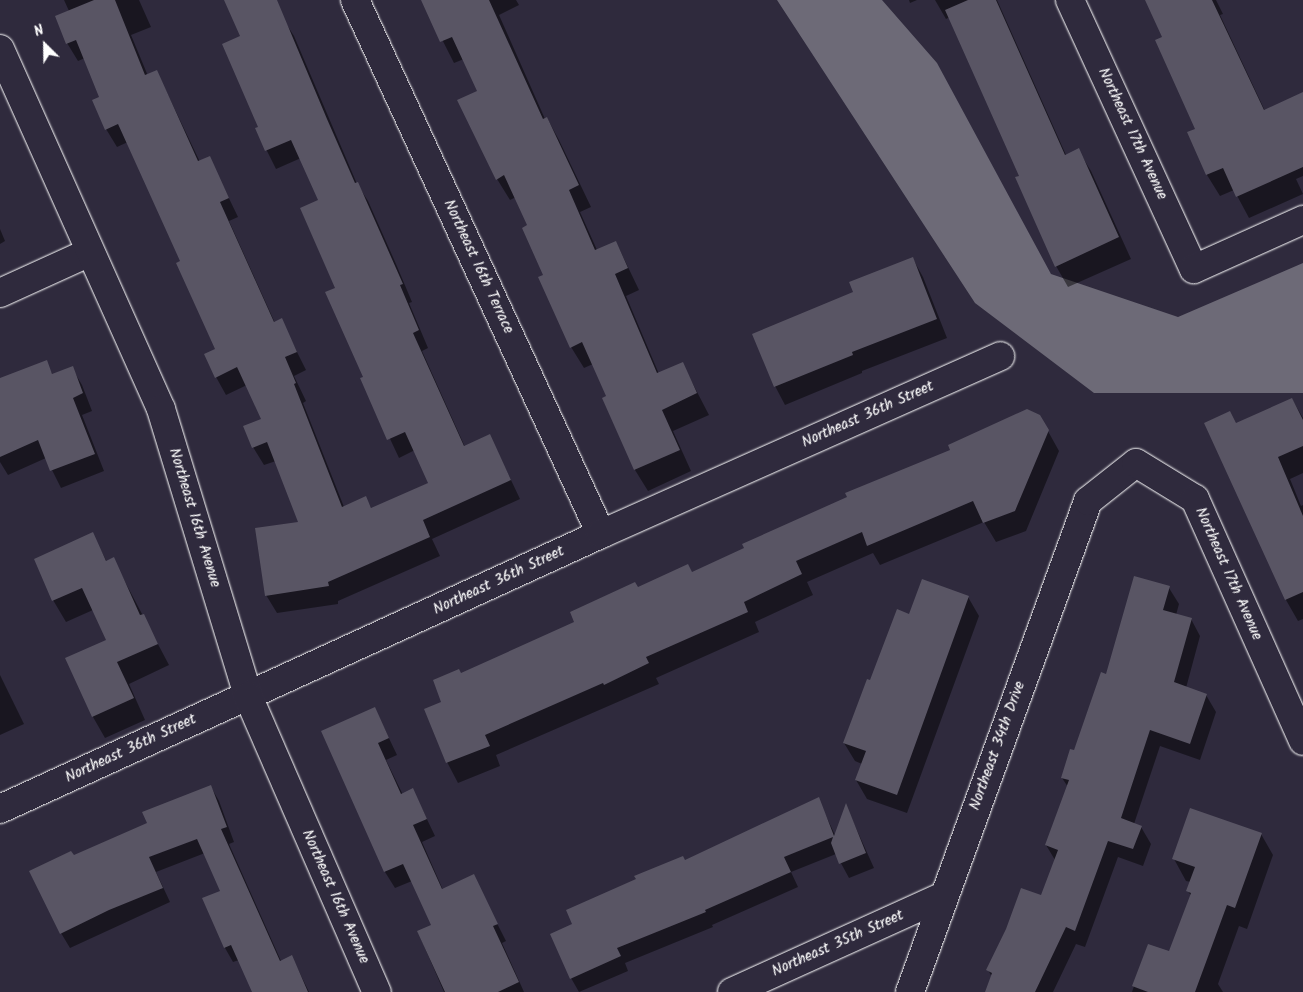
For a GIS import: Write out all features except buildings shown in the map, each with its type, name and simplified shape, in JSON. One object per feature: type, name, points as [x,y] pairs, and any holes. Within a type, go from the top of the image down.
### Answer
[{"type":"street","name":"Northeast 16th Terrace","points":[[355,0],[601,534]]},
{"type":"street","name":"Northeast 17th Avenue","points":[[1070,0],[1194,269],[1303,220]]},
{"type":"street","name":"Northeast 16th Avenue","points":[[0,49],[161,409],[248,696],[377,992]]},
{"type":"street","points":[[0,294],[90,252]]},
{"type":"street","name":"Northeast 36th Street","points":[[0,809],[601,534],[1000,356]]},
{"type":"street","name":"Northeast 17th Avenue","points":[[1088,501],[1136,463],[1195,499],[1303,741]]},
{"type":"street","name":"Northeast 34th Drive","points":[[910,992],[1088,501]]},
{"type":"street","name":"Northeast 35th Street","points":[[732,992],[944,896]]},
{"type":"shaded area","points":[[777,0],[882,0],[937,63],[1051,274],[1178,317],[1303,263],[1303,393],[1094,393],[975,303]]}]
